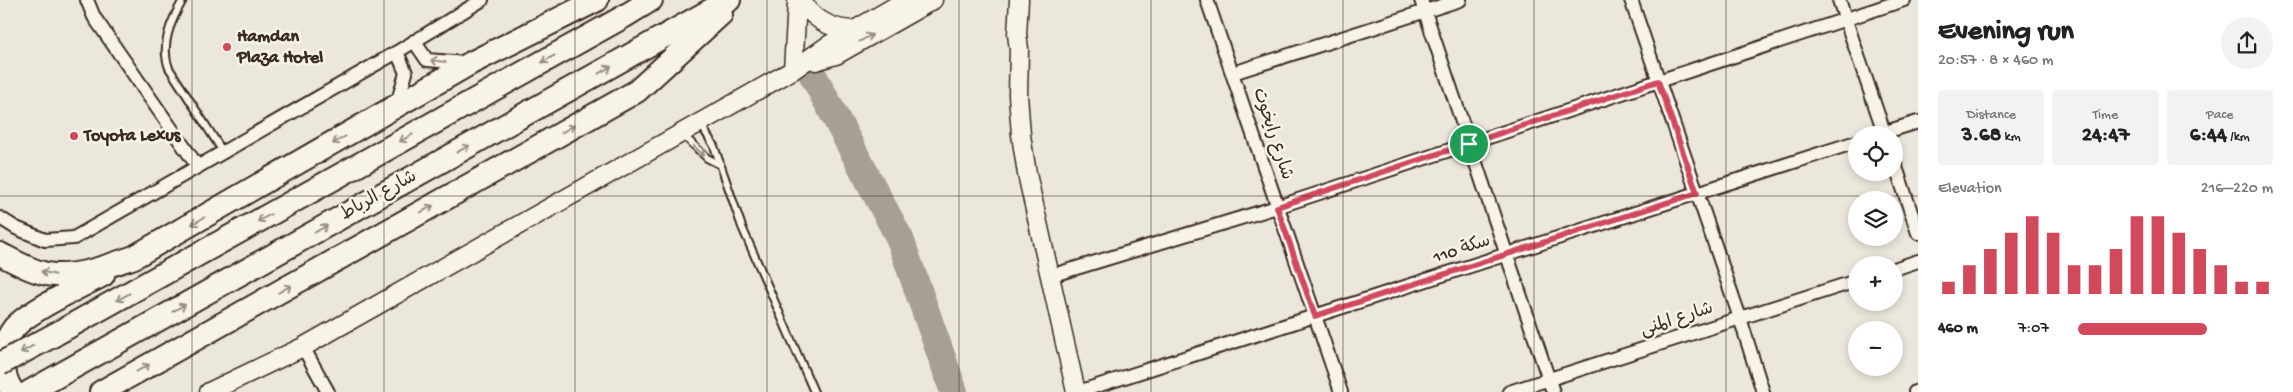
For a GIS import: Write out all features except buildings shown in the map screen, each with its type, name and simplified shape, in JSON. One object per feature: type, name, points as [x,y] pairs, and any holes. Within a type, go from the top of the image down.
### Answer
[{"type":"highway","points":[[13,392],[3,372],[2,357],[5,342],[13,329],[24,318],[395,109],[471,63],[597,0]]},
{"type":"highway","name":"شارع الرباط","points":[[0,364],[651,0]]},
{"type":"highway","name":"شارع الرباط","points":[[29,392],[729,0]]},
{"type":"highway","points":[[101,392],[637,91],[737,0]]},
{"type":"highway","points":[[0,254],[27,267],[53,275],[91,272],[134,257]]},
{"type":"street","points":[[87,0],[94,17],[198,167]]},
{"type":"street","points":[[0,218],[16,228],[45,240],[74,238],[397,52],[482,0]]},
{"type":"street","points":[[209,392],[303,347],[681,134],[799,66],[817,52],[906,0]]},
{"type":"street","points":[[799,66],[836,55],[933,0]]},
{"type":"street","points":[[1019,0],[1016,34],[1019,49],[1018,95],[1021,134],[1050,276],[1077,392]]},
{"type":"street","points":[[1019,49],[1025,33],[1030,0]]},
{"type":"street","name":"شارع رايخوت","points":[[1207,0],[1341,392]]},
{"type":"street","points":[[1233,73],[1423,6],[1460,0]]},
{"type":"street","points":[[1631,0],[1740,318],[1763,392]]},
{"type":"street","points":[[1839,0],[1879,126]]},
{"type":"street","points":[[1050,276],[1277,207],[1904,0]]},
{"type":"street","points":[[799,66],[804,35],[803,4],[812,14],[828,25],[846,30],[855,30]]},
{"type":"street","points":[[1423,6],[1553,392]]},
{"type":"street","points":[[414,41],[427,60],[471,63]]},
{"type":"street","points":[[395,109],[406,73],[397,52]]},
{"type":"street","points":[[1903,127],[1918,122]]},
{"type":"street","name":"سكة 110","points":[[1077,392],[1848,145]]},
{"type":"street","points":[[1901,181],[1918,233]]},
{"type":"street","points":[[1903,266],[1918,261]]},
{"type":"street","name":"شارع المنى","points":[[1509,392],[1848,284]]},
{"type":"street","points":[[303,347],[328,392]]},
{"type":"lane","points":[[181,1],[172,20],[164,56],[169,68],[223,152]]},
{"type":"lane","points":[[700,123],[714,146],[719,164],[730,187],[742,227],[814,392]]},
{"type":"lane","points":[[681,134],[707,158],[719,164]]},
{"type":"waterway","points":[[806,62],[900,239],[954,392]]},
{"type":"place","name":"Hamdan Plaza Hotel","points":[[227,47]]},
{"type":"place","name":"Toyota Lexus","points":[[74,136]]},
{"type":"route","points":[[1658,81],[1697,193],[1315,316],[1277,207],[1469,144],[1658,81]]}]
